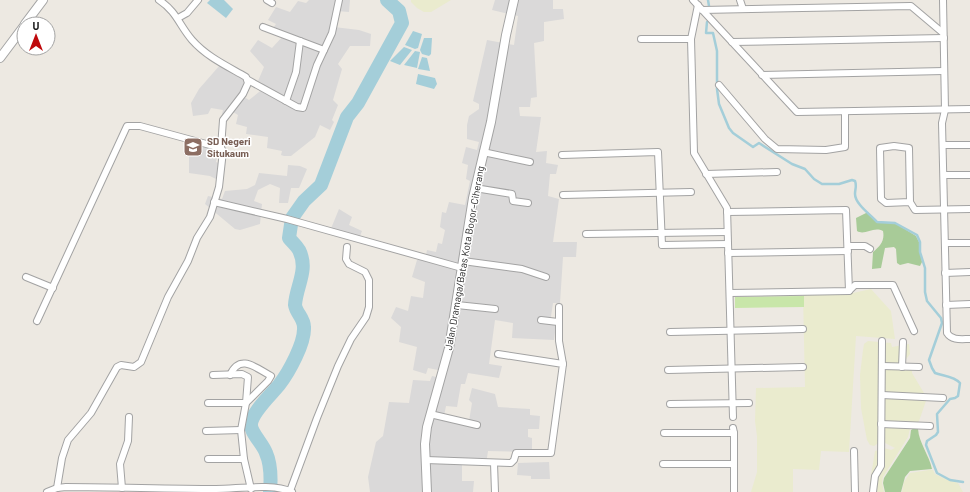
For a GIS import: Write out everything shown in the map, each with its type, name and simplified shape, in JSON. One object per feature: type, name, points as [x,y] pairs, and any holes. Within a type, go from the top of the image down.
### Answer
[{"type":"street","points":[[31,16],[43,0]]},
{"type":"street","points":[[159,0],[172,9],[184,30],[198,46],[221,64],[297,108],[303,108],[314,73],[332,33],[339,0]]},
{"type":"street","points":[[178,18],[187,13],[198,0]]},
{"type":"street","name":"Jalan Dramaga/Batas Kota Bogor–Ciherang","points":[[428,492],[426,460],[427,427],[449,348],[475,188],[484,152],[514,0]]},
{"type":"street","points":[[740,0],[743,9]]},
{"type":"street","points":[[943,0],[946,110],[942,123],[947,333],[954,339],[970,339]]},
{"type":"street","points":[[698,5],[743,9],[867,3],[911,6],[943,35]]},
{"type":"street","points":[[698,5],[691,39],[694,153],[727,212],[733,417]]},
{"type":"street","points":[[698,5],[797,112],[970,109]]},
{"type":"street","points":[[263,27],[324,50]]},
{"type":"street","points":[[732,42],[943,35]]},
{"type":"street","points":[[0,58],[16,37]]},
{"type":"street","points":[[641,39],[691,39]]},
{"type":"street","points":[[286,101],[296,72],[300,41]]},
{"type":"street","points":[[762,75],[944,71]]},
{"type":"street","points":[[57,488],[62,458],[68,440],[94,408],[115,370],[121,365],[132,367],[137,366],[143,358],[160,316],[188,261],[197,238],[210,217],[221,180],[223,120],[243,94],[248,80]]},
{"type":"street","points":[[719,86],[766,139],[777,149],[842,149],[846,144],[845,112]]},
{"type":"street","points":[[37,321],[124,129],[127,126],[140,126],[221,148]]},
{"type":"street","points":[[943,145],[970,145]]},
{"type":"street","points":[[910,202],[886,203],[880,199],[880,148],[894,146],[909,148],[910,202],[916,210],[970,209]]},
{"type":"street","points":[[484,152],[530,162]]},
{"type":"street","points":[[562,155],[658,152],[662,245],[728,244]]},
{"type":"street","points":[[706,174],[777,172]]},
{"type":"street","points":[[944,175],[970,175]]},
{"type":"street","points":[[475,188],[512,194],[513,201],[528,203]]},
{"type":"street","points":[[563,195],[691,192]]},
{"type":"street","points":[[214,202],[463,264],[522,269],[546,277]]},
{"type":"street","points":[[727,212],[846,210],[849,291]]},
{"type":"street","points":[[586,234],[727,232]]},
{"type":"street","points":[[704,233],[704,245]]},
{"type":"street","points":[[945,243],[970,243]]},
{"type":"street","points":[[728,253],[865,246],[870,249]]},
{"type":"street","points":[[47,492],[57,488],[272,488],[291,492],[317,418],[338,366],[351,339],[366,317],[369,307],[369,280],[365,272],[349,264],[346,259],[347,248]]},
{"type":"street","points":[[945,273],[970,272]]},
{"type":"street","points":[[26,277],[53,288]]},
{"type":"street","points":[[848,280],[855,285],[893,285],[914,331]]},
{"type":"street","points":[[730,293],[849,291],[855,285]]},
{"type":"street","points":[[946,305],[970,304]]},
{"type":"street","points":[[457,305],[495,309]]},
{"type":"street","points":[[426,460],[511,463],[514,460],[516,452],[551,453],[563,364],[558,322],[559,307]]},
{"type":"street","points":[[541,320],[558,322]]},
{"type":"street","points":[[670,332],[803,329]]},
{"type":"street","points":[[873,492],[875,476],[881,466],[882,341]]},
{"type":"street","points":[[902,367],[903,342]]},
{"type":"street","points":[[498,354],[563,364]]},
{"type":"street","points":[[208,403],[246,403],[271,376],[248,363],[241,363],[233,369],[230,375]]},
{"type":"street","points":[[248,363],[246,375],[248,378],[246,403],[241,430],[244,459],[254,489]]},
{"type":"street","points":[[882,366],[919,367]]},
{"type":"street","points":[[668,370],[803,367]]},
{"type":"street","points":[[213,375],[246,375]]},
{"type":"street","points":[[882,395],[943,398]]},
{"type":"street","points":[[670,404],[749,403]]},
{"type":"street","points":[[430,414],[477,425]]},
{"type":"street","points":[[122,488],[120,464],[128,441],[129,417]]},
{"type":"street","points":[[881,424],[930,426]]},
{"type":"street","points":[[206,431],[241,430]]},
{"type":"street","points":[[664,433],[733,430],[734,490]]},
{"type":"street","points":[[854,451],[855,492]]},
{"type":"street","points":[[208,459],[244,459]]},
{"type":"street","points":[[494,463],[495,492]]},
{"type":"street","points":[[663,464],[734,464]]},
{"type":"shaded area","points":[[309,0],[350,0],[349,12],[337,11],[334,27],[359,30],[371,34],[370,46],[350,46],[338,64],[342,69],[333,100],[338,105],[332,120],[334,122],[330,130],[320,125],[315,137],[291,156],[284,156],[281,155],[282,151],[267,148],[268,137],[246,134],[247,127],[236,124],[238,115],[233,112],[229,116],[222,114],[223,110],[211,108],[208,114],[193,116],[191,103],[199,89],[220,65],[245,79],[249,84],[244,97],[249,100],[264,88],[262,83],[258,81],[264,67],[250,51],[258,40],[272,48],[283,36],[273,28],[276,24],[268,20],[276,7],[290,12],[298,1],[306,3]]},
{"type":"shaded area","points":[[495,0],[553,0],[553,9],[563,9],[564,19],[544,22],[544,41],[534,43],[537,97],[531,98],[530,107],[519,107],[520,116],[541,117],[536,152],[547,151],[546,163],[558,165],[556,174],[550,174],[548,196],[559,199],[553,242],[577,242],[576,257],[563,257],[560,303],[553,303],[550,323],[556,325],[554,340],[512,338],[513,323],[495,320],[489,364],[502,366],[499,378],[468,373],[465,384],[461,384],[457,407],[446,406],[444,416],[469,421],[472,403],[469,400],[472,388],[495,394],[498,407],[530,409],[530,415],[540,416],[539,429],[528,429],[528,437],[532,438],[532,452],[488,451],[486,464],[462,463],[462,481],[474,481],[473,492],[370,492],[368,477],[376,442],[383,436],[389,402],[409,403],[413,380],[430,381],[432,376],[441,378],[443,371],[428,368],[426,374],[413,370],[417,347],[399,342],[401,327],[391,318],[396,307],[408,311],[411,296],[423,298],[425,282],[412,277],[417,260],[425,260],[427,250],[436,252],[438,243],[442,244],[445,230],[440,227],[442,212],[446,213],[449,202],[465,205],[470,181],[466,179],[468,165],[462,163],[466,147],[477,150],[479,142],[467,139],[467,125],[469,116],[479,109],[479,104],[473,101],[487,40],[514,45],[518,16],[492,10]]},
{"type":"shaded area","points":[[189,138],[220,145],[216,162],[225,166],[220,181],[210,176],[189,173]]},
{"type":"shaded area","points":[[288,165],[300,166],[307,169],[299,188],[291,188],[288,203],[279,203],[280,188],[270,184],[258,190],[254,201],[262,204],[260,224],[240,230],[235,229],[205,204],[208,196],[222,199],[225,191],[247,189],[255,185],[259,173],[287,176]]},
{"type":"shaded area","points":[[339,209],[352,217],[349,225],[362,231],[358,241],[330,231]]},
{"type":"shaded area","points":[[549,462],[550,479],[531,479],[531,476],[517,475],[518,463]]},
{"type":"green space","points":[[411,0],[451,0],[431,12],[424,12],[417,8]]},
{"type":"green space","points":[[868,212],[877,222],[895,223],[916,236],[919,242],[922,262],[920,266],[908,263],[900,265],[897,263],[896,249],[894,247],[885,248],[881,268],[872,269],[873,252],[881,243],[883,231],[857,231],[856,218]]},
{"type":"green space","points":[[871,289],[891,311],[895,339],[856,336],[849,452],[821,451],[819,470],[793,469],[793,492],[751,492],[757,472],[757,436],[755,421],[756,388],[805,387],[803,294],[853,293]]},
{"type":"green space","points":[[804,296],[804,307],[735,308],[735,297]]},
{"type":"green space","points":[[868,341],[891,343],[892,347],[909,344],[910,354],[904,362],[912,370],[912,373],[927,398],[919,421],[910,429],[908,437],[883,477],[882,483],[884,492],[872,492],[870,482],[875,451],[884,448],[891,450],[895,448],[881,441],[874,446],[870,445],[867,440],[861,408],[860,375],[864,344]]},
{"type":"green space","points":[[916,427],[932,469],[910,471],[905,477],[901,492],[885,492],[883,483],[884,478],[910,438],[911,430]]},
{"type":"green space","points":[[933,470],[935,474],[958,483],[963,492],[902,492],[904,482],[910,473]]},
{"type":"water","points":[[210,0],[224,0],[233,9],[226,18],[207,3]]},
{"type":"water","points":[[413,31],[422,34],[418,48],[415,49],[405,45]]},
{"type":"water","points":[[424,38],[432,38],[431,54],[429,56],[422,54],[420,50]]},
{"type":"water","points":[[404,47],[412,50],[400,65],[390,61]]},
{"type":"water","points":[[415,51],[420,52],[417,68],[404,65]]},
{"type":"water","points":[[422,57],[427,58],[430,71],[418,69]]},
{"type":"water","points":[[418,74],[435,78],[437,84],[434,89],[416,84]]},
{"type":"waterway","points":[[270,492],[268,457],[252,431],[251,424],[252,419],[258,409],[279,385],[287,373],[296,357],[304,334],[304,324],[295,305],[303,264],[299,250],[289,238],[292,218],[304,201],[321,185],[347,117],[358,103],[402,23],[399,11],[387,0]]},
{"type":"waterway","points":[[708,0],[709,6]]},
{"type":"waterway","points":[[707,22],[706,33],[713,33],[717,51],[717,89],[719,104],[729,128],[733,133],[753,147],[759,143],[792,164],[805,169],[814,179],[822,184],[839,184],[852,180],[855,181],[855,194],[858,202],[877,222],[895,223],[917,235],[920,242],[920,252],[925,268],[925,292],[927,301],[941,318],[942,323],[929,360],[935,373],[952,378],[960,383],[958,396],[950,399],[937,414],[938,432],[927,441],[926,445],[937,473],[950,480],[963,482]]},
{"type":"place","name":"SD Negeri Situkaum","points":[[193,147]]}]
